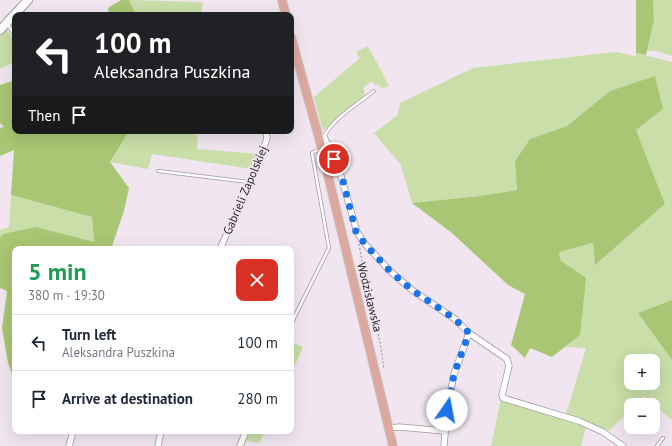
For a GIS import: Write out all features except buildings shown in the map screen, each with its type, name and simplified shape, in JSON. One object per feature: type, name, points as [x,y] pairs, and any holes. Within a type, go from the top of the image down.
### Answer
[{"type":"main road","points":[[282,0],[285,12]]},
{"type":"main road","name":"Wodzisławska","points":[[294,47],[321,138],[321,148],[394,446]]},
{"type":"street","points":[[17,12],[28,0]]},
{"type":"street","points":[[0,30],[12,17]]},
{"type":"street","name":"Gabrieli Zapolskiej","points":[[221,246],[265,147],[266,134]]},
{"type":"street","points":[[321,138],[340,169],[356,232],[360,238],[390,271],[412,290],[455,319],[469,333],[507,359],[509,366],[502,395],[503,398],[580,421],[603,432],[623,446]]},
{"type":"street","points":[[444,446],[447,410],[454,374],[469,333]]},
{"type":"street","points":[[389,428],[445,431]]},
{"type":"street","points":[[69,446],[71,434]]},
{"type":"street","points":[[158,446],[161,434]]},
{"type":"street","points":[[240,446],[245,434]]},
{"type":"lane","points":[[6,23],[12,32]]},
{"type":"lane","points":[[321,138],[339,118],[374,91]]},
{"type":"lane","points":[[294,318],[329,248],[312,153],[321,148]]},
{"type":"lane","points":[[158,171],[250,182]]},
{"type":"lane","points":[[656,446],[663,438]]},
{"type":"path","points":[[358,248],[380,342],[384,369]]},
{"type":"green space","points":[[121,0],[129,0],[135,12],[109,12],[108,8]]},
{"type":"green space","points":[[129,0],[203,2],[201,12],[135,12]]},
{"type":"green space","points":[[636,0],[653,0],[654,20],[646,55],[636,53]]},
{"type":"green space","points":[[653,0],[672,0],[672,56],[656,51],[647,51],[654,20]]},
{"type":"green space","points":[[6,29],[12,37],[12,63],[0,69],[0,36]]},
{"type":"green space","points":[[368,46],[389,86],[382,89],[378,84],[375,85],[371,81],[363,88],[365,95],[323,131],[314,97],[360,58],[356,52]]},
{"type":"green space","points":[[615,52],[636,56],[636,53],[672,62],[672,300],[639,313],[672,360],[672,420],[660,410],[660,398],[646,398],[644,396],[642,398],[624,398],[624,416],[609,431],[566,414],[586,348],[565,347],[580,335],[559,252],[593,243],[595,265],[665,204],[636,130],[663,109],[610,91],[567,126],[530,139],[515,161],[517,190],[480,196],[412,203],[401,165],[374,133],[398,115],[400,103],[473,68]]},
{"type":"green space","points":[[655,76],[663,109],[636,130],[665,204],[595,265],[593,243],[559,252],[561,261],[586,278],[580,335],[552,357],[530,348],[525,358],[511,345],[525,294],[508,285],[452,233],[412,203],[480,196],[517,190],[515,161],[530,139],[567,126],[610,91]]},
{"type":"green space","points":[[12,81],[12,134],[127,134],[110,162],[129,188],[124,211],[112,246],[12,246],[12,374],[8,363],[2,328],[7,291],[0,288],[0,238],[3,234],[36,227],[94,242],[92,217],[11,195],[14,150],[0,156],[0,128],[4,127],[0,123],[0,85]]},
{"type":"green space","points":[[127,134],[192,134],[198,135],[197,149],[259,154],[252,169],[152,154],[148,169],[110,162]]},
{"type":"green space","points":[[11,195],[92,217],[94,242],[3,234],[0,238],[0,230],[9,227]]},
{"type":"green space","points":[[672,300],[672,360],[638,313]]},
{"type":"green space","points":[[294,343],[303,347],[294,367]]},
{"type":"green space","points":[[501,399],[586,427],[581,446],[491,446]]},
{"type":"green space","points":[[248,434],[264,434],[259,443],[245,441]]},
{"type":"route","points":[[334,159],[340,169],[356,232],[360,238],[390,271],[412,290],[455,319],[469,333],[454,374],[447,410]]}]
